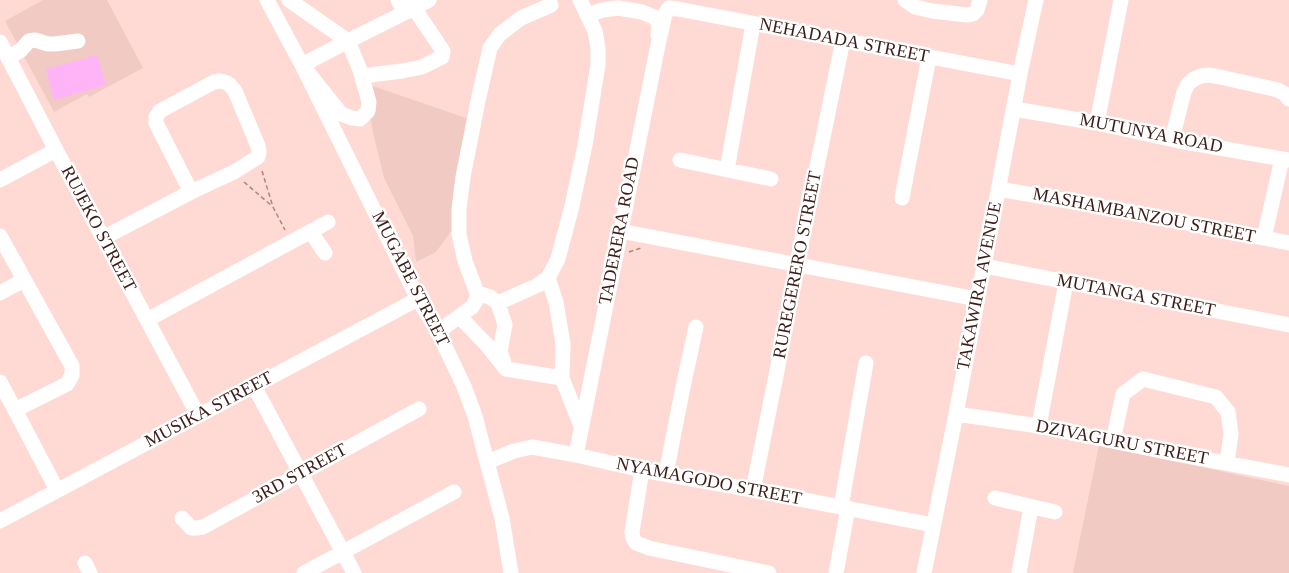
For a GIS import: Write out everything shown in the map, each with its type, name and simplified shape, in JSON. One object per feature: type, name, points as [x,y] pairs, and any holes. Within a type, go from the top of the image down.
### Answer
[{"type":"street","name":"MUGABE STREET","points":[[267,0],[463,384],[475,416],[487,462],[501,518],[511,573]]},
{"type":"street","points":[[289,0],[348,41],[362,76],[369,102],[368,111],[360,119],[341,114],[302,65],[348,41],[429,0]]},
{"type":"street","points":[[362,76],[423,67],[442,57],[443,51],[414,8],[400,4],[398,0]]},
{"type":"street","points":[[498,303],[548,278],[558,259],[585,145],[598,65],[595,31],[580,0]]},
{"type":"street","points":[[905,0],[915,7],[967,15],[977,10],[980,0]]},
{"type":"street","name":"TAKAWIRA AVENUE","points":[[924,573],[1036,0]]},
{"type":"street","points":[[1097,123],[1121,0]]},
{"type":"street","points":[[438,332],[472,308],[477,299],[477,292],[465,261],[459,234],[459,209],[463,177],[489,48],[500,34],[521,18],[550,2]]},
{"type":"street","points":[[587,15],[618,8],[642,12],[654,17],[659,23],[658,45]]},
{"type":"street","name":"NEHADADA STREET","points":[[669,8],[1020,74]]},
{"type":"street","name":"TADERERA ROAD","points":[[576,455],[658,45],[665,14],[669,8]]},
{"type":"street","points":[[727,170],[753,24]]},
{"type":"street","points":[[8,58],[21,50],[29,41],[35,40],[48,44],[78,41]]},
{"type":"street","name":"RUREGERERO STREET","points":[[753,490],[843,40]]},
{"type":"street","name":"RUJEKO STREET","points":[[0,42],[198,415]]},
{"type":"street","points":[[902,198],[929,57]]},
{"type":"street","points":[[1172,139],[1184,92],[1188,84],[1201,76],[1220,77],[1278,90],[1289,99]]},
{"type":"street","points":[[103,238],[190,192],[234,172],[258,157],[258,146],[235,91],[225,82],[214,82],[160,111],[156,117],[156,123],[190,192]]},
{"type":"street","name":"MUTUNYA ROAD","points":[[1014,109],[1172,139],[1287,156]]},
{"type":"street","points":[[0,180],[56,150]]},
{"type":"street","points":[[1264,238],[1287,156]]},
{"type":"street","points":[[680,160],[771,178]]},
{"type":"street","name":"MASHAMBANZOU STREET","points":[[999,189],[1289,243]]},
{"type":"street","points":[[147,320],[328,222]]},
{"type":"street","points":[[620,231],[977,299]]},
{"type":"street","points":[[311,232],[325,253]]},
{"type":"street","points":[[0,236],[72,366],[72,375],[67,384],[15,410]]},
{"type":"street","name":"MUTANGA STREET","points":[[984,266],[1289,325]]},
{"type":"street","points":[[548,278],[556,302],[563,344],[562,378],[581,426]]},
{"type":"street","points":[[0,293],[24,280]]},
{"type":"street","points":[[1039,426],[1066,282]]},
{"type":"street","points":[[477,292],[498,303],[505,325],[500,351],[506,369]]},
{"type":"street","name":"MUSIKA STREET","points":[[0,521],[418,298]]},
{"type":"street","points":[[459,317],[487,345],[506,369],[562,378]]},
{"type":"street","points":[[666,474],[696,327]]},
{"type":"street","points":[[836,573],[866,363]]},
{"type":"street","points":[[1113,441],[1123,394],[1143,379],[1216,397],[1228,412],[1231,434],[1227,464]]},
{"type":"street","points":[[0,382],[57,490]]},
{"type":"street","points":[[254,386],[354,573]]},
{"type":"street","name":"3RD STREET","points":[[182,518],[191,528],[203,527],[419,409]]},
{"type":"street","name":"DZIVAGURU STREET","points":[[956,414],[1039,426],[1227,464],[1289,474]]},
{"type":"street","name":"NYAMAGODO STREET","points":[[487,462],[531,447],[933,525]]},
{"type":"street","points":[[642,470],[632,532],[636,543],[649,548],[769,573]]},
{"type":"street","points":[[304,573],[454,492]]},
{"type":"street","points":[[994,498],[1055,512]]},
{"type":"street","points":[[1019,573],[1031,507]]},
{"type":"path","points":[[258,157],[273,207],[290,242]]},
{"type":"path","points":[[234,172],[273,207]]},
{"type":"path","points":[[615,256],[642,248]]},
{"type":"shaded area","points":[[43,0],[107,0],[143,68],[89,97],[87,94],[54,112],[5,21]]},
{"type":"shaded area","points":[[97,55],[106,85],[54,100],[46,69]]},
{"type":"shaded area","points":[[370,85],[469,119],[455,226],[436,252],[416,262],[413,236],[384,178],[368,101]]},
{"type":"shaded area","points":[[1099,445],[1289,486],[1289,573],[1073,573]]}]
